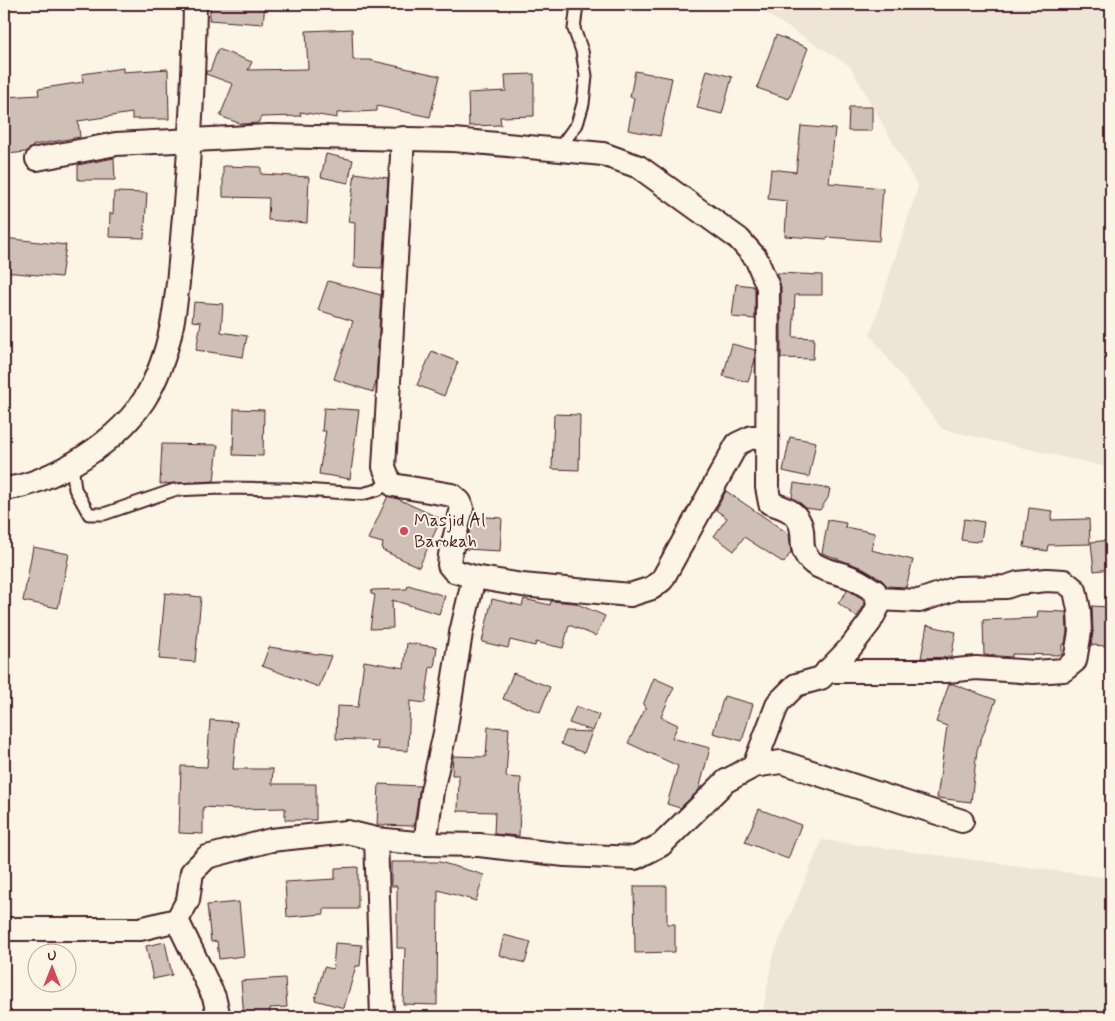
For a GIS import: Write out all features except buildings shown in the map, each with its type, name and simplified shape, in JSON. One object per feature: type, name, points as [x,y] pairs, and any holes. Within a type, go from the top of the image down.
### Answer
[{"type":"street","points":[[4,488],[12,488],[57,473],[102,445],[124,426],[144,399],[163,360],[174,313],[190,141],[195,4]]},
{"type":"street","points":[[37,159],[116,144],[269,136],[454,140],[603,154],[639,167],[739,239],[756,258],[768,286],[766,487],[770,503],[784,508],[797,518],[803,532],[801,542],[804,553],[814,563],[826,571],[849,576],[875,591],[879,605],[870,622],[850,648],[821,678],[796,685],[778,703],[754,766]]},
{"type":"street","points":[[403,138],[384,467],[393,485],[452,495],[460,502],[462,508],[449,565],[454,571],[474,578],[600,594],[630,595],[652,588],[662,580],[737,444],[752,437],[767,438]]},
{"type":"street","points":[[425,844],[432,791],[445,733],[461,633],[474,578]]},
{"type":"street","points":[[827,671],[948,671],[976,668],[1044,671],[1064,670],[1075,661],[1080,632],[1079,610],[1075,590],[1064,581],[1048,580],[1018,583],[1006,587],[957,588],[919,601],[877,599]]},
{"type":"street","points":[[4,929],[140,929],[177,920],[188,900],[192,872],[207,857],[271,840],[348,832],[376,838],[425,844],[479,845],[565,854],[635,858],[661,845],[726,782],[754,766],[782,762],[962,821]]},
{"type":"street","points":[[376,838],[382,1017]]},
{"type":"street","points":[[177,920],[214,997],[219,1017]]},
{"type":"lane","points":[[558,150],[577,124],[583,104],[586,76],[582,51],[574,29],[577,4]]},
{"type":"lane","points":[[72,464],[75,489],[89,514],[104,514],[174,490],[221,488],[278,489],[362,494],[377,490],[390,482]]},
{"type":"shaded area","points":[[751,4],[1111,4],[1111,468],[942,429],[870,335],[918,187],[850,66]]},
{"type":"shaded area","points":[[822,840],[1111,878],[1111,1017],[762,1017],[772,958]]},
{"type":"place","name":"Masjid Al Barokah","points":[[404,531]]}]
